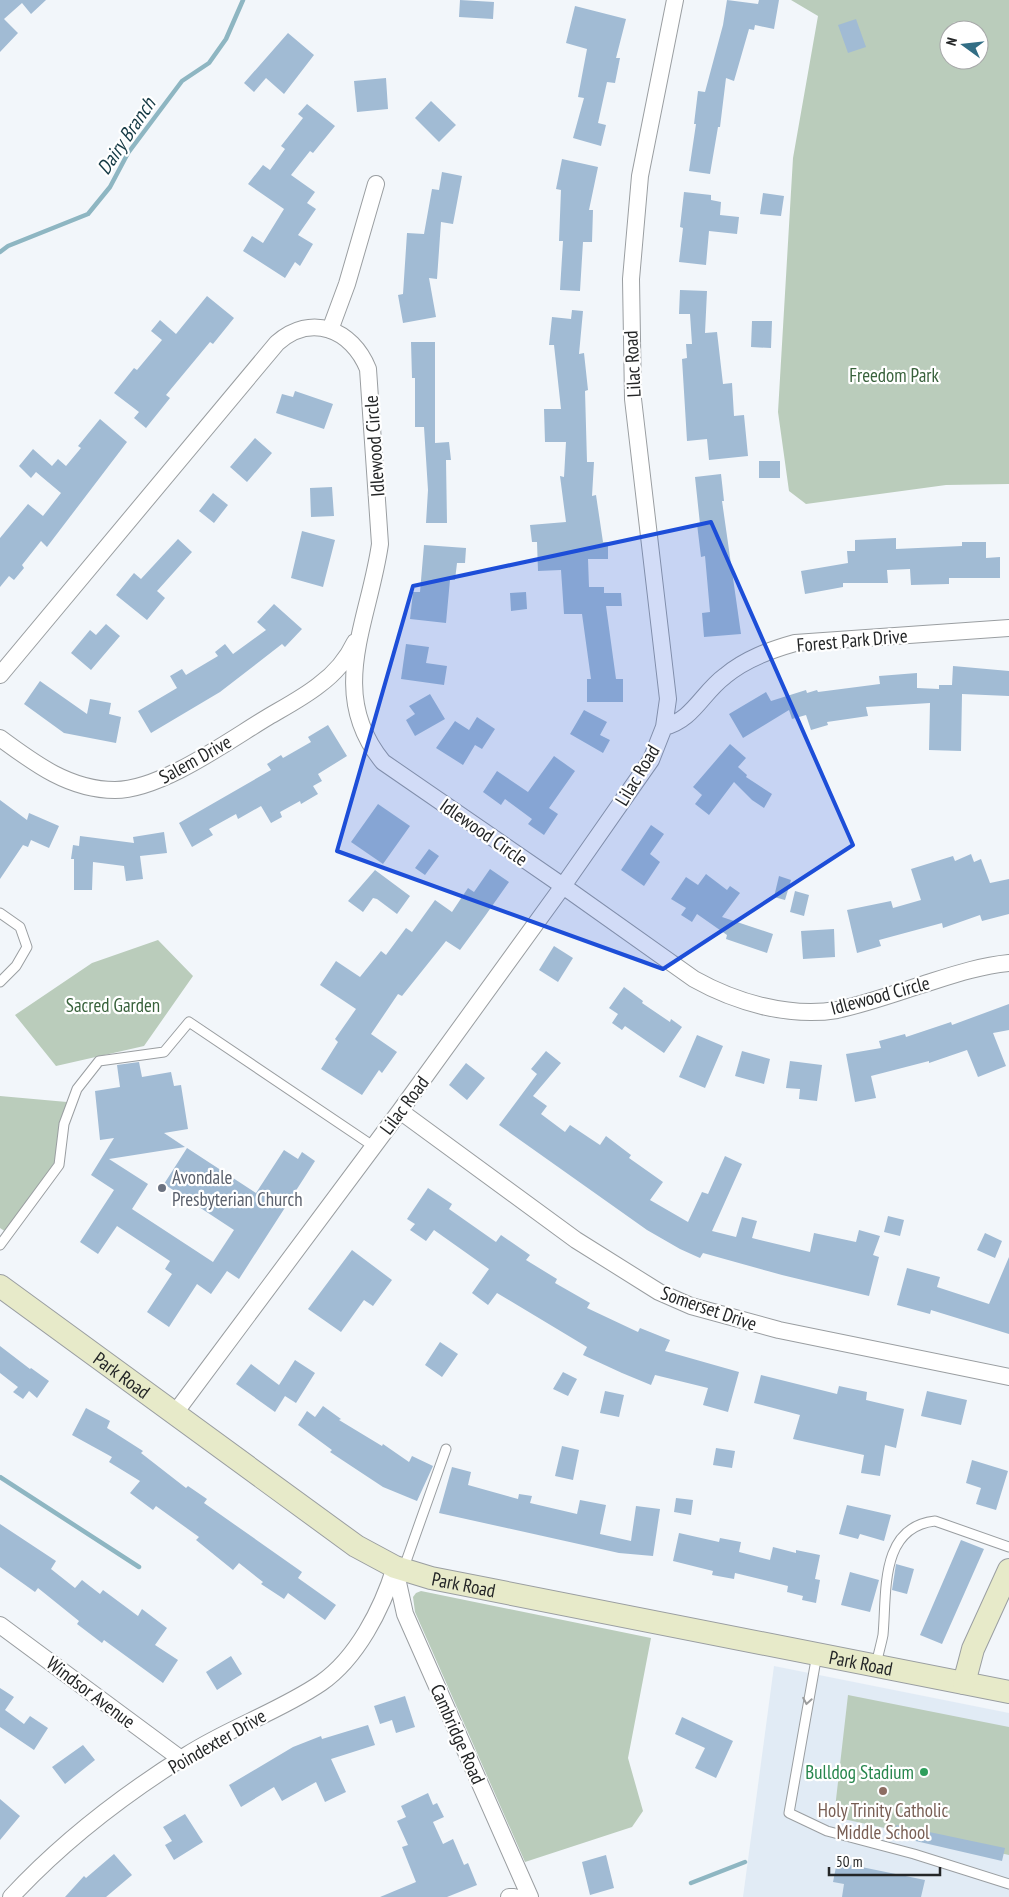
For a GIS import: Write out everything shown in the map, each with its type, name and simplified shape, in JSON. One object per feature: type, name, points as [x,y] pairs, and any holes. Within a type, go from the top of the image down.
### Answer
[{"type":"main road","name":"Park Road","points":[[0,1286],[356,1546],[399,1569],[431,1578],[1009,1692]]},
{"type":"main road","points":[[964,1683],[970,1657],[1009,1570]]},
{"type":"street","name":"Lilac Road","points":[[175,1413],[400,1111],[564,886],[651,760],[664,727],[668,699],[633,399],[631,279],[640,176],[674,0]]},
{"type":"street","points":[[330,330],[347,284],[376,184]]},
{"type":"street","name":"Idlewood Circle","points":[[0,675],[277,343],[303,329],[330,330],[352,343],[362,354],[368,369],[380,531],[376,570],[356,650],[354,677],[355,705],[369,745],[383,762],[564,886],[694,979],[716,991],[748,1002],[775,1008],[805,1011],[836,1010],[866,1003],[967,970],[1009,963]]},
{"type":"street","name":"Forest Park Drive","points":[[664,727],[677,724],[693,711],[707,692],[744,663],[768,651],[795,643],[1009,628]]},
{"type":"street","name":"Salem Drive","points":[[0,738],[52,773],[72,783],[93,789],[116,790],[148,784],[228,742],[319,686],[344,660],[362,629]]},
{"type":"street","name":"Somerset Drive","points":[[400,1111],[576,1240],[659,1292],[691,1306],[779,1330],[1009,1377]]},
{"type":"street","name":"Poindexter Drive","points":[[12,1897],[70,1840],[111,1807],[181,1759],[311,1689],[336,1671],[346,1660],[372,1619],[399,1569]]},
{"type":"street","name":"Cambridge Road","points":[[399,1569],[398,1589],[405,1614],[530,1897]]},
{"type":"street","name":"Windsor Avenue","points":[[0,1625],[181,1759]]},
{"type":"street","points":[[509,1897],[514,1897]]},
{"type":"lane","points":[[0,912],[20,927],[27,947],[16,966],[0,982]]},
{"type":"lane","points":[[0,1245],[59,1165],[64,1124],[77,1089],[99,1061],[164,1052],[189,1022],[373,1146]]},
{"type":"lane","points":[[399,1569],[446,1449]]},
{"type":"lane","points":[[876,1665],[883,1635],[884,1593],[894,1548],[906,1532],[927,1522],[935,1521],[1009,1547]]},
{"type":"lane","points":[[817,1653],[789,1812],[827,1831],[914,1854],[1009,1884]]},
{"type":"highlighted area","points":[[711,522],[853,845],[663,969],[337,851],[413,586]]},
{"type":"shaded area","name":"Holy Trinity Catholic Middle School","points":[[774,1666],[1009,1713],[1009,1897],[743,1897]]},
{"type":"green space","name":"Freedom Park","points":[[791,0],[1009,0],[1009,484],[946,485],[806,504],[789,491],[778,412],[793,158],[818,16]]},
{"type":"green space","name":"Sacred Garden","points":[[158,940],[193,976],[144,1046],[56,1066],[15,1015],[92,963]]},
{"type":"green space","points":[[0,1096],[67,1102],[54,1163],[6,1232],[0,1228]]},
{"type":"green space","points":[[421,1591],[651,1638],[628,1758],[643,1811],[632,1827],[525,1862],[415,1612],[413,1597]]},
{"type":"green space","name":"Bulldog Stadium","points":[[848,1695],[1009,1727],[1009,1855],[834,1817]]},
{"type":"building","points":[[0,0],[46,0],[31,14],[22,3],[4,19],[18,33],[0,52]]},
{"type":"building","points":[[460,0],[494,2],[493,19],[459,17]]},
{"type":"building","points":[[727,0],[758,4],[759,0],[779,0],[774,29],[755,25],[754,30],[749,29],[734,81],[726,78],[720,127],[718,127],[710,174],[689,171],[696,124],[694,124],[698,91],[705,92],[723,25]]},
{"type":"building","points":[[575,6],[626,19],[616,58],[620,58],[615,83],[607,82],[598,123],[606,125],[601,146],[573,138],[584,98],[578,97],[587,49],[566,43]]},
{"type":"building","points":[[856,19],[866,47],[848,53],[838,25]]},
{"type":"building","points":[[288,33],[314,55],[284,94],[266,78],[254,92],[244,83]]},
{"type":"building","points":[[386,78],[388,109],[357,112],[354,81]]},
{"type":"building","points":[[431,101],[456,125],[439,142],[415,118]]},
{"type":"building","points":[[307,104],[335,126],[313,153],[310,151],[291,175],[315,192],[307,203],[316,209],[298,235],[313,244],[300,266],[295,262],[285,278],[243,251],[252,236],[263,243],[284,209],[248,184],[263,165],[270,170],[285,149],[281,146],[303,118],[298,114]]},
{"type":"building","points":[[562,159],[598,167],[589,210],[593,210],[592,242],[583,242],[580,291],[560,290],[563,241],[559,241],[561,190],[556,189]]},
{"type":"building","points":[[442,172],[462,176],[453,224],[441,222],[437,279],[429,278],[436,317],[403,323],[398,295],[403,294],[407,233],[424,234],[432,189],[439,190]]},
{"type":"building","points":[[684,192],[711,195],[711,200],[721,202],[720,215],[739,217],[737,234],[709,231],[706,265],[679,262],[683,228],[680,227]]},
{"type":"building","points":[[763,193],[784,196],[781,216],[760,214]]},
{"type":"building","points":[[680,290],[707,291],[705,333],[717,332],[723,384],[732,383],[734,416],[744,415],[748,456],[709,460],[707,439],[687,441],[682,359],[687,358],[686,344],[692,344],[690,314],[679,314]]},
{"type":"building","points":[[207,296],[234,318],[213,344],[210,342],[166,395],[170,398],[146,428],[134,418],[139,412],[114,393],[134,368],[137,370],[162,340],[151,331],[160,320],[176,334]]},
{"type":"building","points":[[572,310],[583,311],[579,354],[584,353],[588,390],[585,391],[587,462],[594,462],[592,496],[596,495],[603,542],[608,542],[608,559],[588,559],[589,587],[604,587],[604,593],[621,593],[622,606],[606,606],[616,679],[623,679],[623,702],[587,702],[587,679],[591,679],[582,614],[564,614],[561,570],[538,571],[537,542],[532,542],[530,525],[566,522],[560,476],[564,477],[566,442],[545,442],[544,409],[561,409],[554,345],[549,345],[552,317],[571,319]]},
{"type":"building","points":[[752,321],[772,321],[771,348],[751,347]]},
{"type":"building","points":[[411,342],[435,342],[435,443],[449,442],[451,460],[446,460],[447,523],[426,523],[428,490],[424,427],[415,427],[415,378],[412,378]]},
{"type":"building","points":[[295,391],[333,404],[324,429],[276,413],[282,394],[293,397]]},
{"type":"building","points":[[100,419],[127,442],[47,547],[41,541],[22,565],[24,568],[14,580],[9,576],[0,587],[0,538],[28,504],[43,516],[61,493],[36,472],[31,478],[19,466],[33,449],[52,466],[58,459],[66,466],[81,448],[78,446]]},
{"type":"building","points":[[255,438],[272,453],[247,482],[230,467]]},
{"type":"building","points":[[759,461],[780,461],[780,478],[759,478]]},
{"type":"building","points":[[721,474],[724,501],[722,501],[741,634],[704,637],[702,613],[710,612],[705,556],[701,557],[697,524],[700,524],[695,477]]},
{"type":"building","points":[[332,487],[334,516],[311,517],[310,488]]},
{"type":"building","points":[[213,493],[228,505],[214,523],[199,511]]},
{"type":"building","points":[[302,531],[335,540],[323,587],[291,578]]},
{"type":"building","points":[[896,538],[896,549],[962,546],[962,542],[986,542],[986,558],[1000,557],[1000,578],[949,578],[949,584],[911,585],[910,569],[887,570],[888,583],[843,583],[843,587],[805,594],[801,571],[848,563],[847,551],[855,551],[855,540]]},
{"type":"building","points":[[178,539],[192,552],[157,591],[165,598],[147,620],[116,595],[134,573],[141,579]]},
{"type":"building","points":[[424,545],[466,548],[465,563],[457,563],[455,580],[450,580],[446,623],[410,619],[413,592],[420,592]]},
{"type":"building","points":[[526,592],[527,609],[511,611],[510,593]]},
{"type":"building","points":[[274,604],[302,629],[285,647],[282,644],[220,692],[151,733],[138,711],[177,688],[170,676],[182,669],[186,675],[218,656],[215,652],[225,644],[233,654],[266,630],[257,622]]},
{"type":"building","points":[[106,624],[120,636],[91,670],[71,653],[90,630],[96,635]]},
{"type":"building","points":[[406,644],[429,647],[426,663],[447,666],[444,685],[401,679]]},
{"type":"building","points":[[953,666],[1009,671],[1009,696],[962,694],[961,751],[929,750],[930,703],[866,707],[868,716],[827,722],[828,725],[811,730],[806,715],[792,719],[789,710],[743,738],[729,714],[766,692],[771,701],[806,690],[807,693],[817,690],[818,692],[880,684],[879,676],[917,673],[917,688],[939,689],[939,685],[952,685]]},
{"type":"building","points":[[40,681],[87,714],[90,699],[111,703],[109,714],[121,717],[116,743],[64,733],[24,704]]},
{"type":"building","points":[[430,694],[445,719],[415,736],[406,720],[415,714],[409,706]]},
{"type":"building","points":[[584,710],[607,722],[600,735],[610,740],[603,753],[570,734]]},
{"type":"building","points":[[477,717],[495,729],[482,749],[475,745],[463,765],[436,748],[455,721],[469,730]]},
{"type":"building","points":[[328,725],[347,756],[318,774],[322,781],[313,786],[318,794],[301,804],[300,801],[280,812],[282,817],[271,823],[261,806],[238,819],[236,814],[209,829],[213,835],[192,847],[179,823],[271,770],[267,764],[281,755],[283,758],[311,742],[308,737]]},
{"type":"building","points":[[730,744],[746,758],[738,767],[747,775],[746,777],[772,794],[764,808],[752,800],[734,782],[709,815],[695,804],[702,795],[693,787]]},
{"type":"building","points":[[554,756],[575,771],[549,808],[558,814],[544,835],[528,824],[532,819],[505,799],[501,805],[483,792],[497,771],[528,792]]},
{"type":"building","points":[[0,800],[27,820],[29,813],[59,826],[49,848],[31,840],[28,847],[23,845],[0,879]]},
{"type":"building","points":[[378,804],[410,826],[383,864],[351,842]]},
{"type":"building","points":[[651,825],[664,834],[650,854],[660,862],[644,886],[621,870]]},
{"type":"building","points":[[164,832],[167,853],[140,856],[143,879],[126,881],[124,866],[93,862],[92,890],[74,890],[74,859],[71,859],[73,845],[79,846],[80,836],[134,843],[133,837]]},
{"type":"building","points":[[429,849],[439,856],[425,875],[415,868]]},
{"type":"building","points":[[971,854],[974,862],[981,859],[990,883],[1009,879],[1009,914],[982,921],[980,915],[943,928],[942,923],[879,940],[881,946],[857,953],[847,910],[891,901],[893,908],[921,900],[911,869],[953,856],[955,861]]},
{"type":"building","points":[[490,869],[509,882],[485,916],[460,950],[446,941],[402,996],[398,994],[371,1034],[397,1052],[382,1073],[379,1070],[362,1095],[321,1069],[338,1042],[335,1039],[356,1009],[320,985],[336,961],[360,977],[381,951],[386,955],[406,928],[412,932],[435,900],[452,912],[468,888],[474,892]]},
{"type":"building","points":[[375,870],[410,896],[397,914],[377,899],[373,898],[363,912],[348,901]]},
{"type":"building","points":[[706,874],[727,890],[730,886],[740,893],[722,917],[773,934],[767,953],[726,939],[727,935],[697,914],[692,922],[681,915],[686,908],[671,899],[686,877],[698,885]]},
{"type":"building","points":[[779,876],[791,880],[785,900],[774,897]]},
{"type":"building","points":[[795,891],[809,895],[804,916],[790,912]]},
{"type":"building","points":[[834,929],[835,957],[803,959],[801,931]]},
{"type":"building","points":[[554,946],[573,958],[558,982],[539,970]]},
{"type":"building","points":[[624,987],[643,1001],[642,1003],[670,1022],[671,1019],[682,1027],[664,1053],[625,1026],[622,1030],[612,1023],[618,1014],[609,1008]]},
{"type":"building","points":[[1009,1004],[1009,1030],[993,1033],[1006,1066],[978,1077],[967,1050],[929,1063],[929,1061],[871,1076],[876,1098],[855,1102],[846,1054],[881,1048],[879,1041],[905,1034],[906,1037],[951,1022],[952,1025]]},
{"type":"building","points":[[697,1035],[723,1046],[705,1088],[679,1077]]},
{"type":"building","points":[[546,1051],[561,1063],[533,1096],[547,1106],[541,1114],[565,1132],[570,1125],[600,1145],[606,1136],[631,1155],[629,1158],[663,1182],[650,1200],[688,1222],[702,1192],[708,1194],[725,1156],[742,1164],[712,1231],[736,1237],[742,1217],[757,1221],[752,1238],[810,1252],[814,1233],[856,1242],[859,1230],[880,1236],[873,1255],[879,1257],[869,1296],[703,1253],[700,1258],[680,1249],[647,1230],[499,1125],[537,1074],[531,1069]]},
{"type":"building","points":[[742,1051],[770,1059],[764,1084],[735,1076]]},
{"type":"building","points":[[790,1061],[822,1065],[817,1101],[799,1099],[800,1089],[786,1088]]},
{"type":"building","name":"Avondale Presbyterian Church","points":[[139,1062],[142,1077],[171,1072],[174,1086],[181,1085],[188,1129],[164,1133],[185,1147],[109,1159],[148,1184],[132,1209],[213,1262],[234,1230],[164,1184],[187,1148],[256,1193],[284,1150],[298,1159],[302,1152],[315,1161],[239,1279],[227,1271],[211,1294],[197,1284],[169,1327],[147,1312],[172,1274],[165,1269],[170,1261],[117,1226],[98,1254],[80,1242],[114,1190],[91,1175],[114,1138],[100,1140],[95,1091],[120,1087],[117,1065]]},
{"type":"building","points":[[466,1063],[485,1078],[467,1100],[449,1085]]},
{"type":"building","points":[[428,1188],[452,1204],[449,1209],[496,1242],[501,1235],[530,1255],[526,1260],[557,1279],[555,1283],[590,1303],[587,1308],[638,1332],[640,1328],[670,1340],[665,1351],[739,1372],[728,1412],[703,1405],[708,1388],[655,1375],[651,1385],[583,1355],[587,1347],[497,1293],[488,1305],[472,1293],[489,1269],[434,1230],[426,1241],[410,1230],[415,1224],[407,1219]]},
{"type":"building","points":[[888,1216],[904,1220],[900,1236],[884,1232]]},
{"type":"building","points":[[985,1233],[1002,1241],[995,1258],[977,1250]]},
{"type":"building","points":[[352,1250],[392,1280],[373,1306],[364,1300],[341,1332],[308,1309]]},
{"type":"building","points":[[1009,1257],[1009,1334],[931,1310],[930,1314],[897,1305],[907,1268],[940,1277],[937,1287],[989,1304]]},
{"type":"building","points":[[440,1342],[458,1354],[442,1377],[425,1365]]},
{"type":"building","points":[[0,1346],[49,1381],[37,1398],[29,1391],[23,1399],[13,1392],[18,1387],[0,1373]]},
{"type":"building","points":[[295,1360],[315,1373],[296,1403],[285,1396],[275,1412],[236,1384],[251,1364],[279,1385]]},
{"type":"building","points":[[563,1372],[577,1379],[568,1396],[553,1389]]},
{"type":"building","points":[[761,1375],[837,1394],[839,1386],[867,1392],[866,1400],[904,1409],[896,1448],[885,1445],[880,1476],[861,1473],[864,1455],[793,1439],[800,1415],[754,1403]]},
{"type":"building","points":[[605,1391],[624,1395],[619,1417],[600,1413]]},
{"type":"building","points":[[927,1391],[967,1400],[961,1425],[921,1416]]},
{"type":"building","points":[[323,1406],[341,1419],[339,1420],[382,1446],[383,1444],[409,1462],[412,1456],[433,1466],[417,1501],[383,1487],[330,1452],[332,1450],[298,1425],[307,1411],[315,1417]]},
{"type":"building","points":[[86,1408],[110,1421],[107,1428],[143,1451],[141,1453],[186,1488],[188,1486],[207,1499],[204,1503],[302,1572],[298,1578],[336,1605],[325,1620],[288,1593],[284,1599],[261,1584],[263,1582],[239,1563],[233,1570],[196,1540],[199,1537],[156,1506],[153,1510],[130,1493],[140,1481],[109,1462],[112,1457],[72,1435]]},
{"type":"building","points":[[562,1446],[579,1450],[573,1480],[555,1476]]},
{"type":"building","points":[[716,1448],[735,1451],[732,1468],[713,1465]]},
{"type":"building","points":[[972,1460],[1008,1471],[996,1510],[976,1504],[981,1488],[966,1483]]},
{"type":"building","points":[[452,1467],[471,1472],[468,1485],[518,1499],[519,1494],[532,1496],[530,1503],[577,1514],[580,1500],[606,1505],[600,1534],[631,1541],[636,1506],[660,1509],[653,1556],[619,1553],[439,1513]]},
{"type":"building","points":[[676,1498],[693,1500],[691,1515],[674,1512]]},
{"type":"building","points":[[847,1505],[891,1515],[884,1541],[860,1534],[858,1539],[839,1534]]},
{"type":"building","points":[[0,1524],[56,1561],[51,1569],[75,1588],[82,1580],[100,1594],[103,1590],[138,1616],[142,1609],[167,1628],[155,1645],[178,1660],[163,1683],[104,1640],[102,1643],[77,1624],[79,1621],[38,1588],[35,1592],[0,1567]]},
{"type":"building","points":[[679,1533],[719,1542],[720,1538],[741,1542],[739,1552],[770,1560],[773,1547],[796,1553],[796,1550],[820,1555],[815,1579],[820,1580],[816,1603],[802,1600],[803,1596],[787,1592],[788,1586],[735,1573],[734,1579],[712,1575],[713,1571],[673,1561]]},
{"type":"building","points":[[961,1540],[984,1549],[942,1644],[920,1635]]},
{"type":"building","points":[[896,1564],[914,1569],[907,1594],[892,1590]]},
{"type":"building","points":[[850,1572],[879,1580],[870,1612],[841,1605]]},
{"type":"building","points":[[231,1656],[242,1674],[217,1690],[206,1672]]},
{"type":"building","points":[[0,1688],[14,1697],[5,1710],[24,1724],[30,1716],[48,1728],[34,1750],[0,1727]]},
{"type":"building","points":[[405,1696],[415,1727],[396,1733],[392,1720],[380,1724],[374,1706]]},
{"type":"building","points":[[682,1717],[733,1741],[716,1778],[695,1768],[705,1748],[675,1734]]},
{"type":"building","points":[[368,1725],[375,1745],[331,1759],[346,1792],[325,1802],[316,1782],[282,1801],[274,1787],[241,1807],[229,1785],[293,1747],[321,1736],[322,1739]]},
{"type":"building","points":[[83,1745],[95,1760],[65,1784],[52,1767]]},
{"type":"building","points":[[428,1793],[433,1805],[437,1803],[444,1817],[433,1822],[443,1844],[453,1839],[464,1865],[468,1863],[477,1885],[447,1897],[380,1897],[416,1882],[402,1847],[408,1845],[397,1821],[406,1817],[401,1806]]},
{"type":"building","points":[[0,1799],[20,1816],[0,1840]]},
{"type":"building","points":[[185,1814],[203,1842],[174,1860],[165,1845],[172,1841],[163,1827]]},
{"type":"building","points":[[896,1825],[1005,1848],[1002,1861],[894,1836]]},
{"type":"building","points":[[114,1854],[132,1875],[106,1897],[65,1897],[84,1876],[86,1878]]},
{"type":"building","points":[[606,1855],[614,1888],[590,1895],[582,1862]]},
{"type":"building","points":[[837,1862],[925,1880],[921,1897],[842,1897],[844,1884],[833,1882]]},
{"type":"waterway","name":"Dairy Branch","points":[[0,252],[8,246],[88,214],[110,187],[128,153],[182,81],[209,63],[226,39],[243,0]]},
{"type":"waterway","points":[[0,1477],[139,1567]]},
{"type":"waterway","points":[[691,1883],[745,1862]]},
{"type":"place","name":"Avondale Presbyterian Church","points":[[162,1188]]},
{"type":"place","name":"Bulldog Stadium","points":[[924,1772]]},
{"type":"place","name":"Holy Trinity Catholic Middle School","points":[[883,1791]]}]
